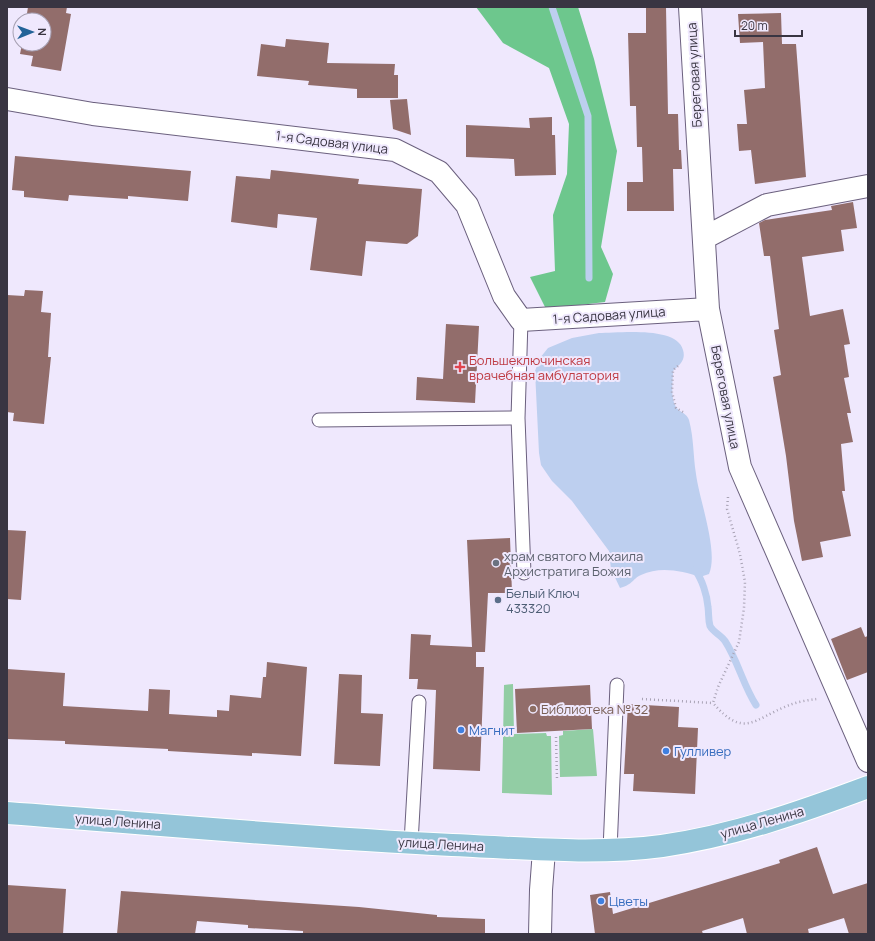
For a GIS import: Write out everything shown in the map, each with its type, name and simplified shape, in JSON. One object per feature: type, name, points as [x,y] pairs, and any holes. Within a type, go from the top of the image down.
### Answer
[{"type":"main road","name":"улица Ленина","points":[[7,813],[411,843],[544,850],[610,850],[664,845],[736,830],[775,820],[868,787]]},
{"type":"street","name":"Береговая улица","points":[[690,7],[708,309],[740,467],[868,761]]},
{"type":"street","name":"1-я Садовая улица","points":[[7,99],[93,114],[395,150],[439,172],[467,205],[504,296],[521,320],[708,309]]},
{"type":"street","points":[[704,238],[767,205],[868,186]]},
{"type":"street","points":[[540,934],[544,850]]},
{"type":"lane","points":[[521,320],[518,418],[524,573]]},
{"type":"lane","points":[[319,420],[518,418]]},
{"type":"lane","points":[[610,850],[617,685]]},
{"type":"lane","points":[[411,843],[419,702]]},
{"type":"path","points":[[678,366],[673,370],[672,392],[676,408],[683,412]]},
{"type":"path","points":[[713,703],[718,686],[730,664],[739,642],[744,608],[745,582],[740,554],[727,509],[730,489],[740,467]]},
{"type":"path","points":[[642,699],[713,703],[720,711],[734,722],[752,723],[787,706],[810,700]]},
{"type":"path","points":[[556,737],[557,779]]},
{"type":"green space","points":[[476,7],[578,7],[594,59],[617,151],[601,247],[613,274],[605,302],[546,309],[530,277],[555,271],[553,215],[567,174],[569,124],[549,68],[503,43]]},
{"type":"green space","points":[[513,684],[514,734],[546,733],[547,736],[551,736],[552,795],[502,793],[504,685]]},
{"type":"green space","points":[[593,729],[597,776],[560,777],[559,736],[563,735],[563,731]]},
{"type":"water","points":[[646,332],[659,334],[670,337],[678,342],[683,350],[684,357],[673,371],[672,394],[676,407],[688,418],[691,427],[698,485],[712,553],[709,574],[700,577],[671,570],[648,572],[636,578],[628,585],[620,588],[611,569],[609,551],[572,501],[552,481],[541,465],[539,453],[535,371],[540,358],[548,348],[572,338],[599,333]]},
{"type":"building","points":[[28,7],[67,7],[66,13],[71,14],[61,71],[31,66],[33,56],[20,54],[20,52],[52,52],[52,12],[27,12]]},
{"type":"building","points":[[646,7],[666,7],[668,114],[678,114],[679,150],[681,150],[682,169],[673,169],[674,211],[627,211],[627,182],[643,182],[642,147],[637,147],[636,106],[630,106],[628,33],[646,33]]},
{"type":"building","points":[[781,13],[782,44],[796,44],[806,177],[755,184],[751,150],[739,151],[737,124],[747,124],[744,90],[765,88],[763,42],[740,43],[738,14]]},
{"type":"building","points":[[286,39],[329,43],[327,63],[395,64],[394,75],[398,75],[398,98],[357,98],[357,89],[308,85],[309,81],[257,76],[261,44],[285,47]]},
{"type":"building","points":[[407,99],[411,135],[393,129],[390,100]]},
{"type":"building","points":[[552,117],[552,135],[555,135],[556,175],[515,176],[514,159],[466,157],[466,125],[530,128],[529,118]]},
{"type":"building","points":[[15,156],[191,171],[188,201],[128,196],[128,199],[69,195],[68,201],[24,197],[24,191],[12,190]]},
{"type":"building","points":[[271,170],[359,179],[358,184],[422,189],[418,236],[407,244],[366,241],[362,276],[310,270],[317,218],[278,214],[277,228],[231,222],[236,176],[270,179]]},
{"type":"building","points":[[853,202],[857,228],[841,230],[844,251],[802,257],[810,316],[843,309],[850,344],[844,345],[849,377],[844,378],[851,413],[847,413],[853,442],[841,444],[845,491],[842,491],[851,536],[820,542],[823,557],[802,561],[794,521],[786,456],[773,377],[781,375],[774,330],[779,329],[770,256],[764,256],[759,223],[765,220],[832,210],[831,206]]},
{"type":"building","points":[[25,290],[43,291],[41,312],[51,313],[48,357],[51,357],[44,424],[13,421],[14,413],[7,412],[7,295],[24,296]]},
{"type":"building","name":"Большеключинская врачебная амбулатория","points":[[446,324],[479,326],[475,403],[416,400],[417,377],[443,379]]},
{"type":"building","points":[[7,530],[26,531],[21,600],[7,599]]},
{"type":"building","points":[[510,538],[512,593],[488,593],[485,652],[476,652],[476,667],[484,667],[480,771],[433,769],[436,690],[417,689],[418,679],[409,679],[411,634],[431,635],[430,645],[472,647],[467,540]]},
{"type":"building","points":[[861,627],[865,637],[868,636],[868,672],[847,680],[831,639]]},
{"type":"building","points":[[267,662],[307,667],[301,756],[252,753],[252,756],[168,751],[168,749],[65,744],[65,741],[7,739],[7,669],[65,673],[63,706],[148,711],[149,689],[170,690],[169,714],[217,717],[217,710],[229,711],[230,695],[261,698],[263,677],[266,677]]},
{"type":"building","points":[[339,674],[362,675],[361,713],[383,714],[380,766],[334,764]]},
{"type":"building","points":[[590,685],[592,729],[517,733],[515,689]]},
{"type":"building","name":"Гулливер","points":[[628,704],[679,707],[678,727],[698,728],[695,794],[633,791],[634,774],[624,774]]},
{"type":"building","points":[[817,847],[833,894],[868,883],[868,934],[849,934],[844,918],[808,929],[809,934],[747,934],[743,918],[702,931],[703,934],[595,934],[590,895],[610,892],[613,914],[780,863],[779,860]]},
{"type":"building","points":[[7,885],[66,889],[63,934],[7,934]]},
{"type":"building","points":[[121,891],[359,907],[437,915],[437,917],[485,919],[485,934],[303,934],[303,931],[248,928],[248,925],[197,921],[195,934],[117,934]]},
{"type":"waterway","points":[[552,7],[588,116],[589,278]]},
{"type":"waterway","points":[[695,570],[702,582],[705,592],[710,626],[723,639],[730,649],[756,705]]},
{"type":"place","name":"Большеключинская врачебная амбулатория","points":[[460,367]]},
{"type":"place","name":"храм святого Михаила Архистратига Божия","points":[[496,563]]},
{"type":"place","name":"Белый Ключ 433320","points":[[498,600]]},
{"type":"place","name":"Библиотека № 32","points":[[533,709]]},
{"type":"place","name":"Магнит","points":[[461,730]]},
{"type":"place","name":"Гулливер","points":[[666,751]]},
{"type":"place","name":"Цветы","points":[[601,901]]}]
